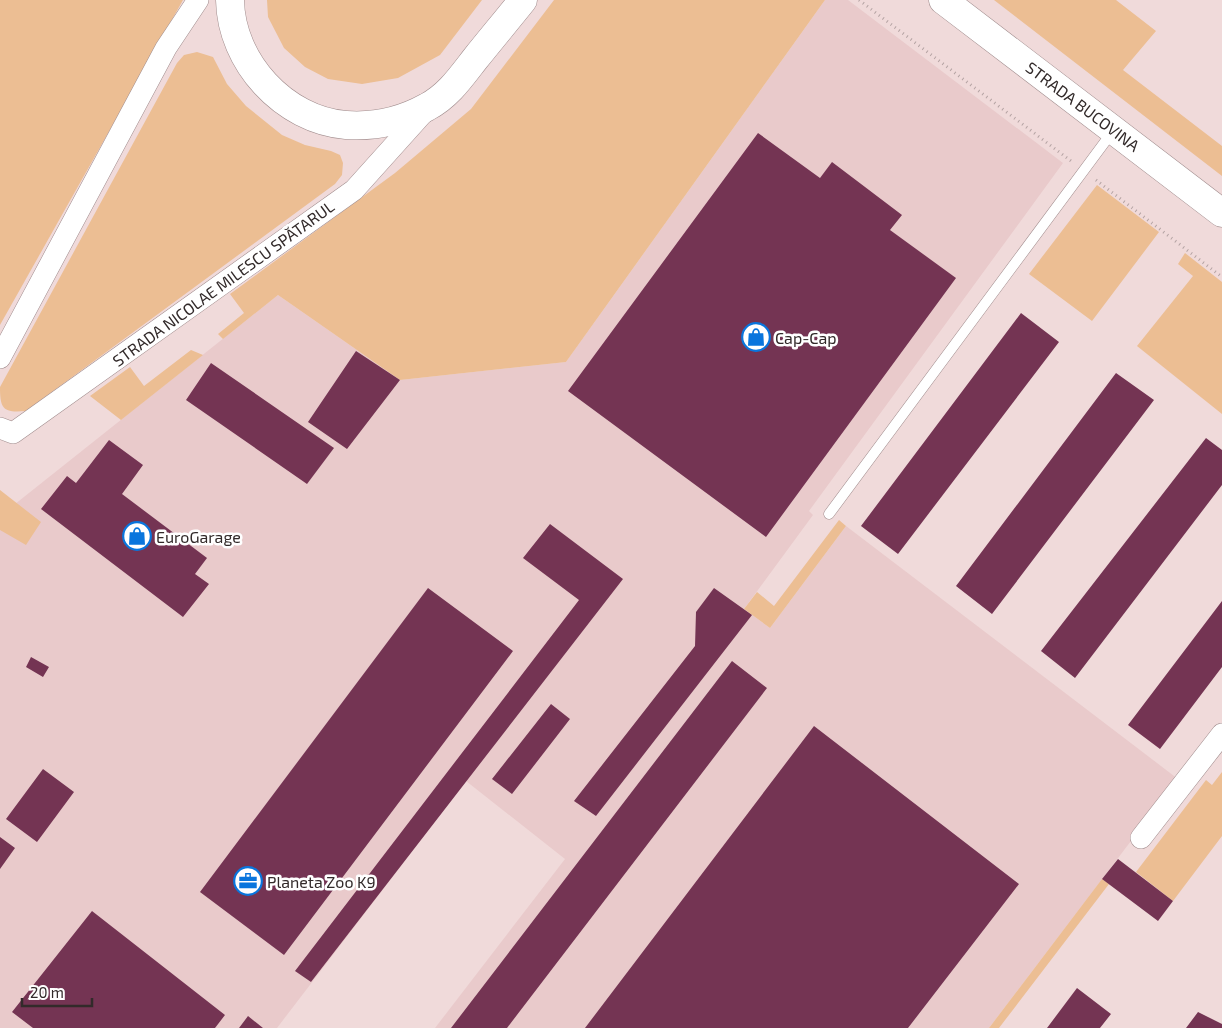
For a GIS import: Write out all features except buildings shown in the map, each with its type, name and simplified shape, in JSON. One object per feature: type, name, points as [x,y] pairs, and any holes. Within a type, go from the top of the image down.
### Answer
[{"type":"main road","name":"STRADA NICOLAE MILESCU SPĂTARUL","points":[[230,0],[230,17],[242,52],[262,82],[293,107],[318,119],[346,125],[377,125],[402,119],[428,107],[448,92],[523,0]]},
{"type":"main road","name":"STRADA BUCOVINA","points":[[943,0],[1114,129],[1222,214]]},
{"type":"street","points":[[0,358],[166,48],[198,0]]},
{"type":"street","name":"STRADA NICOLAE MILESCU SPĂTARUL","points":[[0,428],[13,434],[354,190],[428,107]]},
{"type":"street","points":[[1141,838],[1222,734]]},
{"type":"lane","points":[[829,514],[1114,129]]},
{"type":"path","points":[[859,0],[1222,277]]},
{"type":"shaded area","points":[[0,0],[183,0],[0,325]]},
{"type":"shaded area","points":[[267,0],[482,0],[440,55],[398,78],[362,84],[328,79],[305,67],[284,48],[268,17]]},
{"type":"shaded area","points":[[554,0],[825,0],[566,362],[400,380],[278,295],[223,339],[218,334],[244,313],[230,294],[395,173],[471,109]]},
{"type":"shaded area","points":[[825,0],[848,0],[1063,163],[809,511],[813,515],[744,609],[770,628],[846,526],[1178,779],[989,1028],[435,1028],[565,859],[466,781],[277,1028],[0,1028],[0,516],[278,295],[400,380],[566,362]]},
{"type":"shaded area","points":[[994,0],[1116,0],[1156,31],[1123,70],[1222,146],[1222,176]]},
{"type":"shaded area","points":[[197,52],[213,57],[227,84],[246,106],[282,135],[305,145],[340,155],[343,163],[342,175],[335,184],[26,411],[12,411],[4,408],[0,387],[177,63],[184,55]]},
{"type":"shaded area","points":[[1097,185],[1159,232],[1092,321],[1029,274]]},
{"type":"shaded area","points":[[1185,253],[1222,282],[1222,414],[1137,346],[1193,276],[1178,264]]},
{"type":"shaded area","points":[[191,350],[203,355],[121,420],[90,396],[130,367],[144,386]]},
{"type":"shaded area","points":[[0,490],[41,522],[26,545],[0,530]]},
{"type":"shaded area","points":[[839,520],[846,526],[770,628],[744,609],[757,592],[774,606]]},
{"type":"shaded area","points":[[1222,772],[1222,836],[1173,901],[1136,872],[1206,780],[1212,785]]},
{"type":"shaded area","points":[[1102,879],[1109,884],[999,1028],[989,1028]]},
{"type":"place","name":"Cap-Cap","points":[[756,337]]},
{"type":"place","name":"EuroGarage","points":[[137,536]]},
{"type":"place","name":"Planeta Zoo K9","points":[[248,881]]}]
